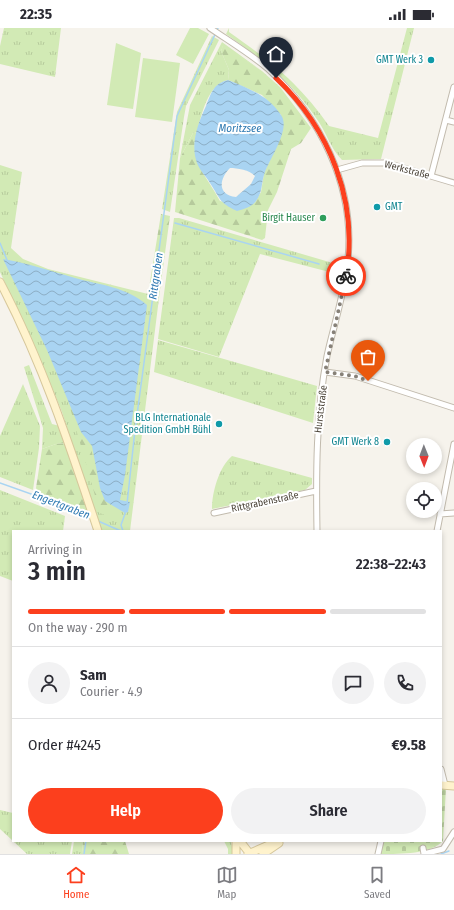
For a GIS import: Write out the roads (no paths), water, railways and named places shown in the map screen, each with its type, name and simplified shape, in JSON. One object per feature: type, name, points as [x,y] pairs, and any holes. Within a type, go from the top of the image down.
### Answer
[{"type":"main road","points":[[0,282],[38,361],[59,415],[97,528]]},
{"type":"main road","points":[[443,785],[454,786]]},
{"type":"main road","points":[[236,842],[236,854]]},
{"type":"main road","points":[[241,842],[249,854],[277,842]]},
{"type":"main road","points":[[263,854],[269,852],[278,842]]},
{"type":"street","name":"Hurststraße","points":[[212,29],[266,68],[287,88],[310,115],[326,143],[337,170],[345,198],[350,242],[343,292],[325,372],[317,427],[317,530]]},
{"type":"street","points":[[431,176],[454,87]]},
{"type":"street","points":[[446,120],[454,122]]},
{"type":"street","name":"Werkstraße","points":[[337,170],[375,162],[387,163],[454,183]]},
{"type":"street","points":[[325,372],[355,376],[454,408]]},
{"type":"street","points":[[442,504],[454,444]]},
{"type":"street","name":"Rittgrabenstraße","points":[[214,513],[316,491]]},
{"type":"street","points":[[442,514],[454,513]]},
{"type":"street","points":[[437,530],[439,518]]},
{"type":"street","points":[[422,848],[424,854],[443,851],[454,832]]},
{"type":"street","points":[[378,854],[381,842]]},
{"type":"water","name":"Moritzsee","points":[[228,80],[258,93],[276,108],[283,121],[282,135],[265,172],[258,198],[250,206],[237,211],[220,200],[197,163],[194,148],[200,119],[214,89],[223,81]],"holes":[[[230,168],[247,171],[255,176],[251,184],[236,197],[230,196],[226,193],[222,186],[222,181],[226,172]]]},
{"type":"water","points":[[3,259],[113,287],[131,294],[147,305],[125,475],[120,500],[130,502],[128,512],[125,513],[105,501],[100,488],[92,446],[81,432],[47,350]]},
{"type":"waterway","name":"Rittgraben","points":[[127,504],[135,430],[177,116],[218,28]]},
{"type":"waterway","points":[[175,223],[319,264]]},
{"type":"waterway","points":[[0,243],[7,260]]},
{"type":"waterway","name":"Engertgraben","points":[[0,483],[76,510],[91,518]]},
{"type":"waterway","name":"Rittgraben","points":[[123,530],[121,525],[126,511]]},
{"type":"waterway","name":"Engertgraben","points":[[98,521],[119,530]]},
{"type":"waterway","name":"Rittgraben","points":[[84,854],[86,842]]},
{"type":"waterway","points":[[441,854],[449,851]]},
{"type":"place","name":"GMT Werk 3","points":[[431,60]]},
{"type":"place","name":"GMT","points":[[377,207]]},
{"type":"place","name":"Birgit Hauser","points":[[323,218]]},
{"type":"place","name":"BLG Internationale Spedition GmbH Bühl","points":[[219,424]]},
{"type":"place","name":"GMT Werk 8","points":[[387,442]]}]
